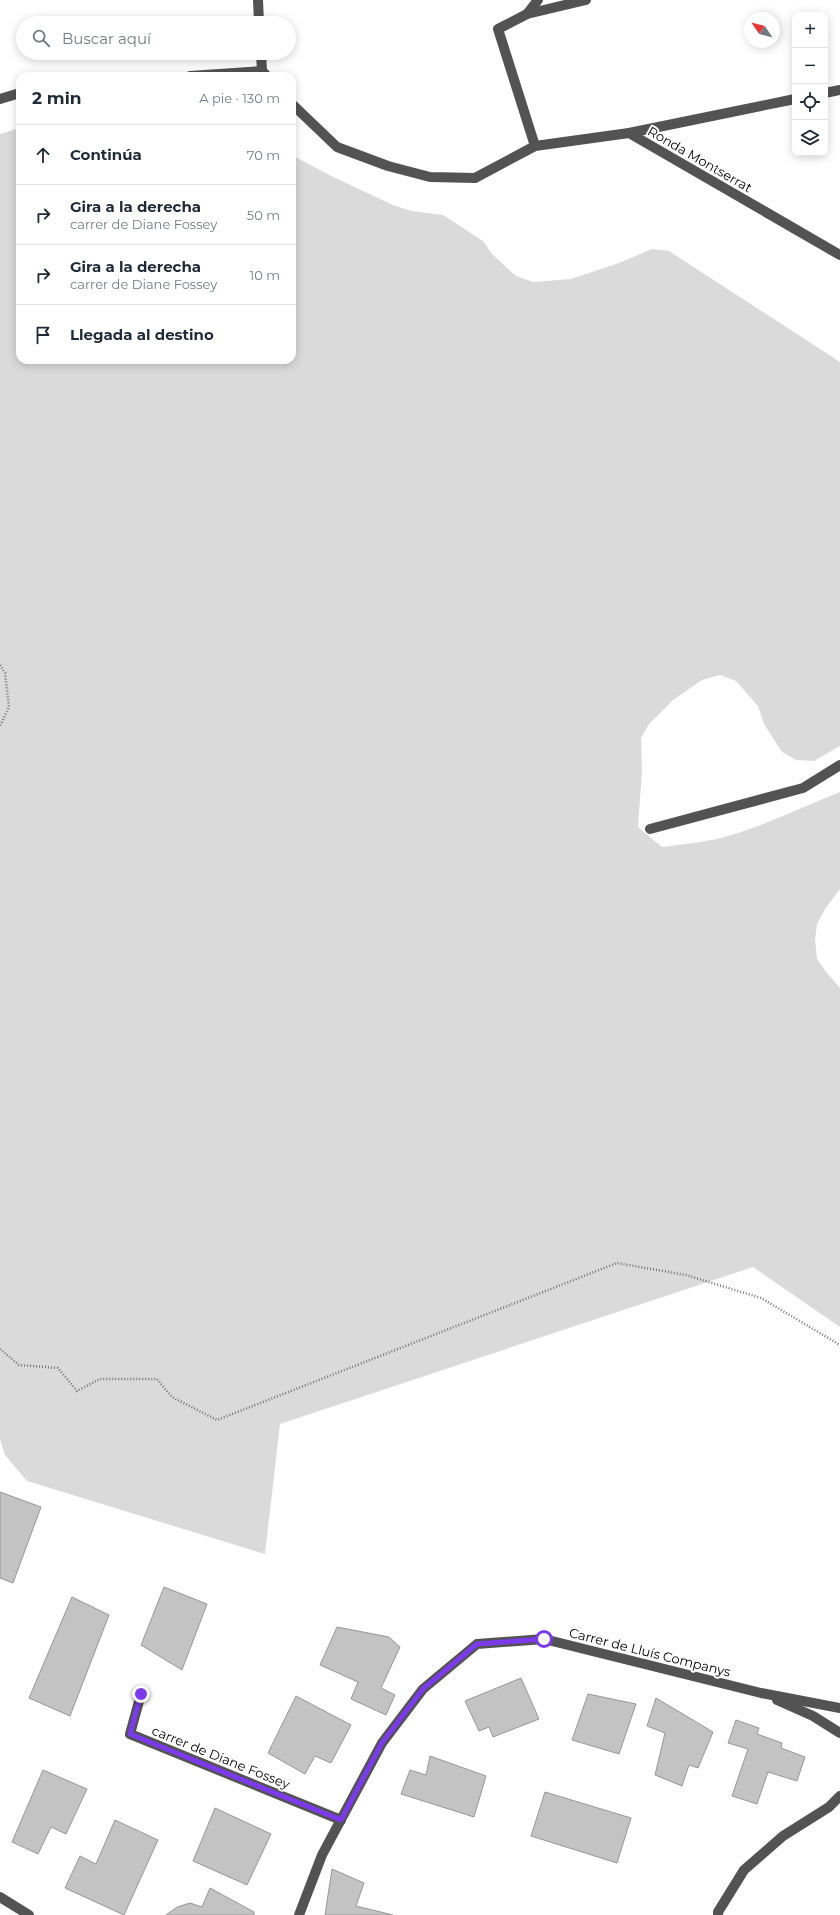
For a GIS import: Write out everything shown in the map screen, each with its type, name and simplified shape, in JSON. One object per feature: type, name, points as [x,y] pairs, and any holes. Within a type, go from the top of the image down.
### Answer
[{"type":"street","points":[[258,0],[259,16]]},
{"type":"street","points":[[527,14],[538,0]]},
{"type":"street","points":[[535,146],[498,29],[527,14],[586,0]]},
{"type":"street","points":[[262,60],[264,72]]},
{"type":"street","points":[[828,92],[840,90]]},
{"type":"street","points":[[0,99],[16,94]]},
{"type":"street","points":[[629,132],[792,100]]},
{"type":"street","name":"Ronda Montserrat","points":[[296,108],[336,147],[388,166],[430,177],[475,178],[535,146],[629,132],[840,255]]},
{"type":"street","points":[[650,829],[803,788],[840,765]]},
{"type":"street","name":"Carrer de Lluís Companys","points":[[299,1915],[322,1855],[382,1743],[423,1689],[477,1644],[544,1639],[761,1693]]},
{"type":"street","points":[[761,1693],[840,1708]]},
{"type":"street","points":[[761,1693],[814,1716],[840,1733]]},
{"type":"street","name":"carrer de Diane Fossey","points":[[141,1694],[130,1734],[341,1820]]},
{"type":"street","points":[[718,1915],[718,1912],[744,1870],[783,1836],[829,1807],[840,1796]]},
{"type":"street","points":[[0,1897],[12,1910],[29,1915]]},
{"type":"path","points":[[0,665],[5,672],[9,707],[0,726]]},
{"type":"path","points":[[0,1349],[19,1365],[58,1368],[77,1390],[100,1379],[157,1379],[172,1397],[217,1420],[617,1263],[686,1275],[761,1298],[840,1344]]},
{"type":"shaded area","points":[[16,129],[16,364],[296,364],[296,157],[329,175],[393,205],[411,211],[443,215],[483,241],[492,254],[516,276],[533,282],[571,279],[619,263],[652,249],[669,251],[840,362],[840,746],[814,761],[796,760],[782,752],[764,724],[758,706],[736,681],[720,675],[702,680],[673,700],[649,724],[641,738],[642,771],[638,827],[662,847],[706,841],[759,826],[840,792],[840,889],[825,909],[817,924],[815,940],[817,959],[840,988],[840,1327],[753,1267],[280,1424],[265,1554],[27,1481],[5,1455],[0,1439],[0,134]]},
{"type":"building","points":[[0,1492],[41,1507],[13,1583],[0,1578]]},
{"type":"building","points":[[164,1587],[207,1604],[182,1670],[141,1645]]},
{"type":"building","points":[[72,1597],[109,1615],[70,1716],[29,1698]]},
{"type":"building","points":[[337,1627],[389,1637],[400,1647],[381,1688],[395,1695],[386,1715],[351,1699],[358,1682],[320,1665]]},
{"type":"building","points":[[521,1678],[539,1719],[493,1737],[489,1727],[479,1731],[465,1701]]},
{"type":"building","points":[[588,1694],[636,1704],[619,1754],[572,1740]]},
{"type":"building","points":[[296,1696],[351,1725],[331,1763],[315,1756],[305,1774],[268,1753]]},
{"type":"building","points":[[656,1698],[713,1732],[698,1768],[689,1765],[682,1786],[655,1775],[665,1733],[647,1726]]},
{"type":"building","points":[[736,1720],[759,1728],[757,1734],[782,1743],[781,1748],[805,1757],[797,1781],[768,1772],[757,1804],[732,1796],[748,1749],[728,1743]]},
{"type":"building","points":[[430,1756],[486,1776],[474,1817],[401,1794],[410,1770],[426,1775]]},
{"type":"building","points":[[43,1770],[87,1789],[66,1834],[51,1827],[38,1854],[12,1842]]},
{"type":"building","points":[[545,1792],[631,1818],[617,1863],[531,1836]]},
{"type":"building","points":[[215,1808],[271,1834],[247,1885],[193,1861]]},
{"type":"building","points":[[115,1820],[158,1840],[124,1915],[65,1888],[80,1856],[96,1864]]},
{"type":"building","points":[[332,1869],[364,1883],[356,1906],[393,1915],[325,1915]]},
{"type":"building","points":[[210,1888],[254,1912],[254,1915],[166,1915],[177,1907],[190,1903],[202,1907]]},
{"type":"route","points":[[141,1694],[130,1734],[341,1820],[382,1743],[423,1689],[477,1644],[544,1639]]}]
